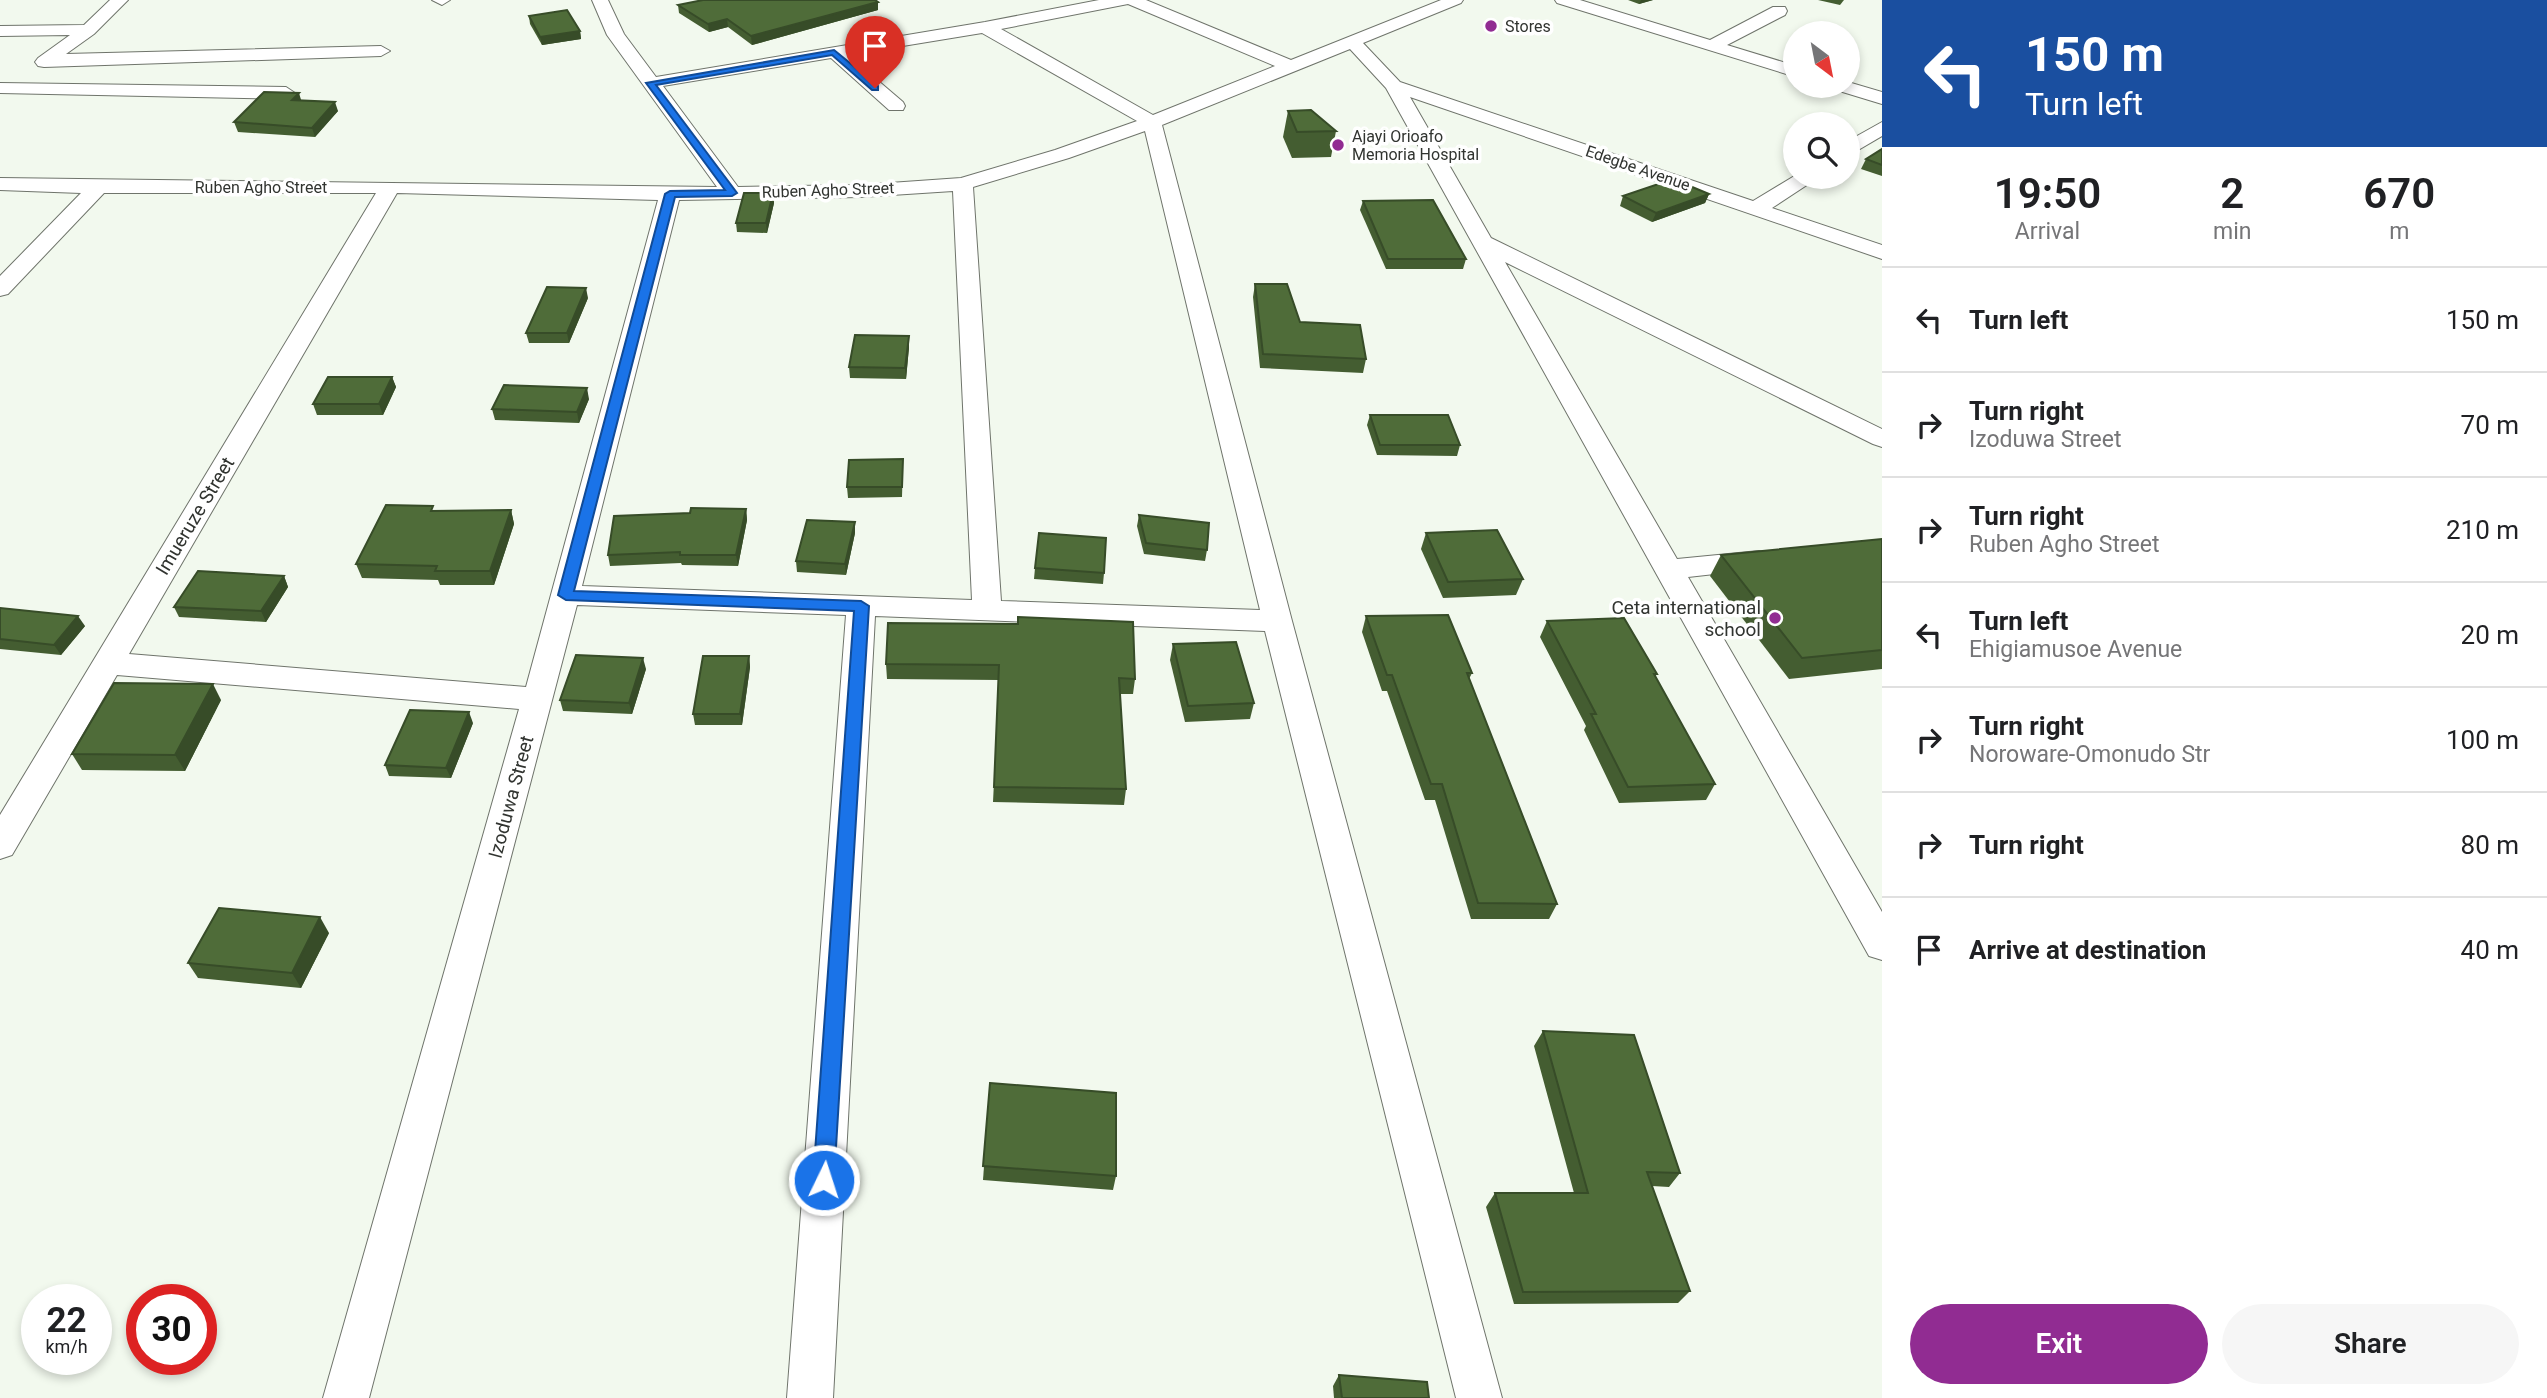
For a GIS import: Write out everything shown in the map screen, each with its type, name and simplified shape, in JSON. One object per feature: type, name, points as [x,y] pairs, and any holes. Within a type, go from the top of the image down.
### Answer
[{"type":"street","points":[[0,87],[50,60],[120,0]]},
{"type":"street","points":[[600,0],[616,36],[732,193]]},
{"type":"street","points":[[650,83],[985,27],[1125,0]]},
{"type":"street","points":[[1132,0],[1293,67]]},
{"type":"street","name":"Ruben Agho Street","points":[[0,184],[98,187],[390,187],[670,194],[861,191],[963,184],[1062,154],[1152,122],[1455,0]]},
{"type":"street","points":[[1563,0],[1783,68]]},
{"type":"street","points":[[1710,47],[1779,11]]},
{"type":"street","points":[[985,27],[1152,122],[1277,621],[1479,1398]]},
{"type":"street","points":[[0,31],[88,30]]},
{"type":"street","points":[[1352,41],[1394,86],[1882,946]]},
{"type":"street","points":[[50,60],[381,51]]},
{"type":"street","points":[[834,52],[896,106]]},
{"type":"street","name":"Edegbe Avenue","points":[[1394,86],[1882,252]]},
{"type":"street","points":[[0,87],[286,93]]},
{"type":"street","points":[[1860,91],[1882,98]]},
{"type":"street","points":[[1860,142],[1882,128]]},
{"type":"street","points":[[963,184],[987,610]]},
{"type":"street","points":[[0,289],[98,187]]},
{"type":"street","name":"Imueruze Street","points":[[0,845],[390,187]]},
{"type":"street","points":[[1757,208],[1787,189]]},
{"type":"street","name":"Izoduwa Street","points":[[346,1398],[566,595],[670,194]]},
{"type":"street","points":[[1482,242],[1882,439]]},
{"type":"street","points":[[0,256],[30,255]]},
{"type":"street","points":[[1670,569],[1789,557]]},
{"type":"street","points":[[566,595],[1277,621]]},
{"type":"street","points":[[810,1398],[861,606]]},
{"type":"street","points":[[108,663],[538,699]]},
{"type":"building","points":[[703,0],[878,2],[751,36],[727,19],[708,24],[678,5]]},
{"type":"building","points":[[567,10],[580,31],[540,37],[529,16]]},
{"type":"building","points":[[264,92],[299,93],[292,100],[335,102],[312,128],[234,122]]},
{"type":"building","points":[[1311,110],[1336,131],[1297,132],[1288,111]]},
{"type":"building","points":[[1882,149],[1882,165],[1866,159]]},
{"type":"building","points":[[1673,179],[1709,194],[1656,213],[1623,196]]},
{"type":"building","points":[[744,193],[773,193],[766,223],[736,223]]},
{"type":"building","points":[[1433,200],[1466,259],[1388,259],[1363,201]]},
{"type":"building","points":[[1255,284],[1287,284],[1300,322],[1360,325],[1366,359],[1263,354]]},
{"type":"building","points":[[547,287],[586,288],[567,333],[526,333]]},
{"type":"building","points":[[855,335],[909,336],[905,368],[849,367]]},
{"type":"building","points":[[328,377],[392,377],[379,404],[313,404]]},
{"type":"building","points":[[504,385],[587,388],[577,412],[492,409]]},
{"type":"building","points":[[1370,415],[1448,415],[1460,445],[1380,445]]},
{"type":"building","points":[[903,459],[902,487],[847,487],[849,460]]},
{"type":"building","points":[[386,505],[433,506],[431,511],[511,510],[490,571],[435,571],[437,566],[356,564]]},
{"type":"building","points":[[691,508],[746,509],[736,555],[680,555],[680,552],[608,555],[614,516],[690,513]]},
{"type":"building","points":[[1139,515],[1209,523],[1207,550],[1146,543]]},
{"type":"building","points":[[807,520],[855,522],[845,564],[796,561]]},
{"type":"building","points":[[1497,530],[1523,579],[1448,582],[1426,533]]},
{"type":"building","points":[[1039,533],[1106,538],[1104,573],[1035,568]]},
{"type":"building","points":[[1882,539],[1882,650],[1802,658],[1721,555]]},
{"type":"building","points":[[198,571],[284,576],[261,611],[174,607]]},
{"type":"building","points":[[0,608],[78,616],[54,645],[0,639]]},
{"type":"building","points":[[1448,615],[1472,673],[1467,673],[1557,904],[1478,903],[1442,784],[1431,784],[1392,675],[1387,675],[1366,616]]},
{"type":"building","points":[[1018,617],[1133,622],[1135,679],[1119,678],[1126,789],[994,787],[999,665],[886,664],[888,623],[1018,624]]},
{"type":"building","points":[[1624,618],[1715,784],[1628,787],[1591,714],[1596,714],[1547,621]]},
{"type":"building","points":[[1236,642],[1254,703],[1188,706],[1173,644]]},
{"type":"building","points":[[576,655],[643,658],[629,703],[560,700]]},
{"type":"building","points":[[703,656],[749,656],[740,714],[693,714]]},
{"type":"building","points":[[114,683],[213,684],[175,755],[72,754]]},
{"type":"building","points":[[410,710],[469,712],[446,768],[385,765]]},
{"type":"building","points":[[219,908],[320,917],[292,973],[188,963]]},
{"type":"building","points":[[1543,1031],[1634,1035],[1680,1173],[1647,1172],[1690,1291],[1523,1292],[1495,1193],[1588,1193]]},
{"type":"building","points":[[990,1083],[1116,1093],[1116,1176],[983,1166]]},
{"type":"building","points":[[1339,1375],[1427,1382],[1429,1398],[1342,1398]]},
{"type":"place","name":"Stores","points":[[1491,26]]},
{"type":"place","name":"Ajayi Orioafo Memoria Hospital","points":[[1338,145]]},
{"type":"place","name":"Ceta international school","points":[[1775,618]]},
{"type":"route","points":[[824,1180],[861,606],[566,595],[670,194],[732,193],[650,83],[834,52],[875,88]]}]
